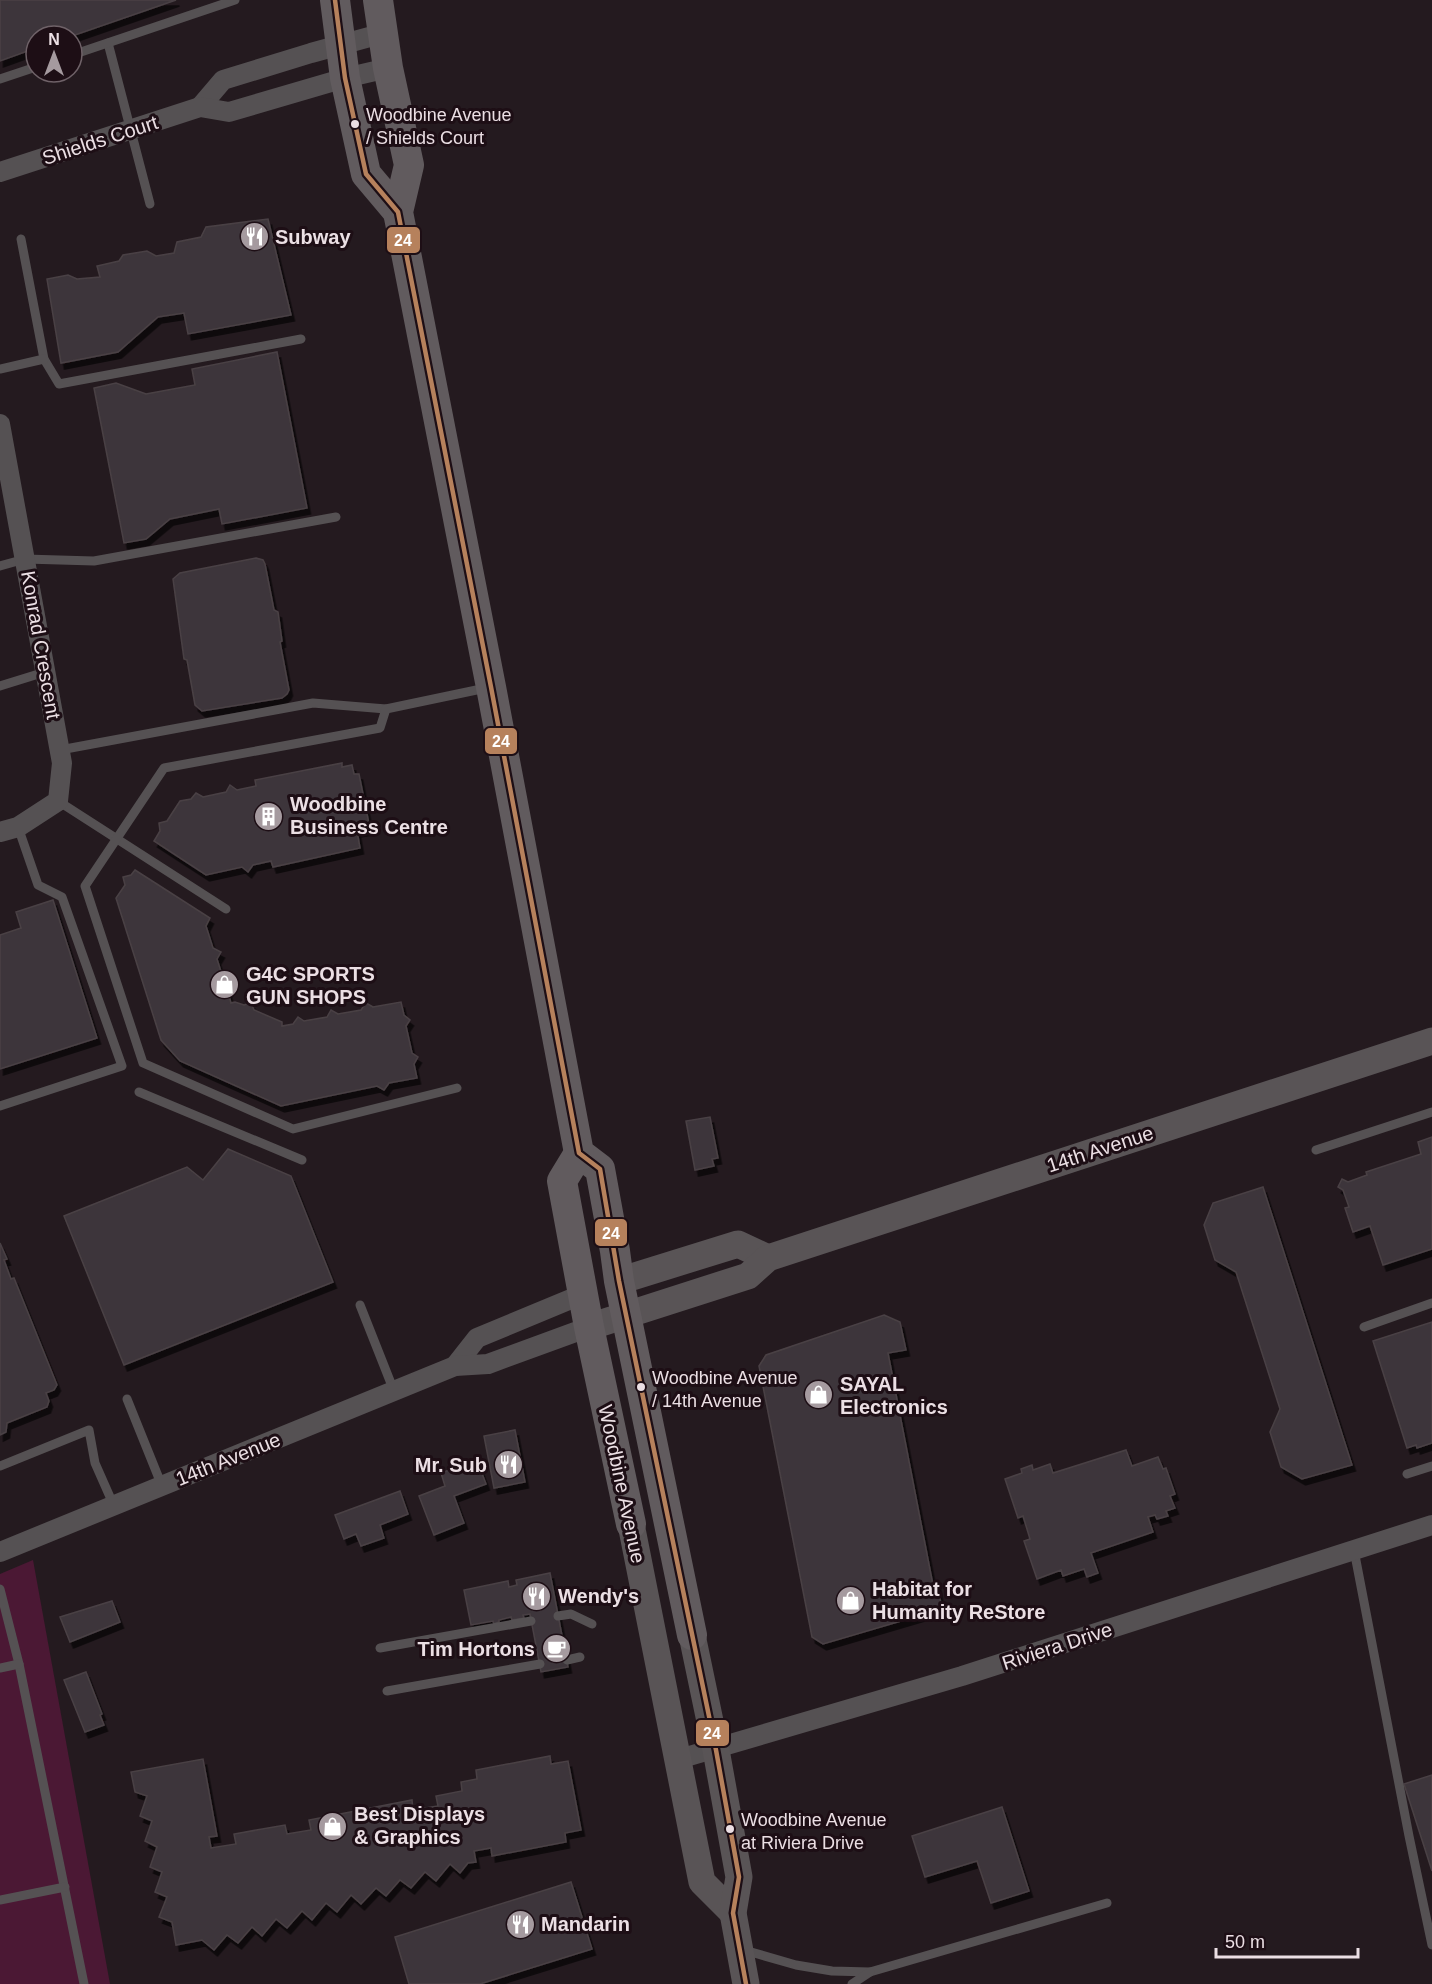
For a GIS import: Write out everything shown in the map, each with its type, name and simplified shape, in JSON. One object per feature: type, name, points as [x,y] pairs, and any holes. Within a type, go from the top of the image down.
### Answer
[{"type":"main road","points":[[335,0],[345,78],[366,174],[398,212]]},
{"type":"main road","points":[[378,0],[388,68],[409,165],[398,212],[579,1153]]},
{"type":"main road","name":"14th Avenue","points":[[589,1327],[748,1276],[768,1258],[1432,1041]]},
{"type":"main road","name":"Woodbine Avenue","points":[[733,1913],[702,1882],[631,1524],[589,1327],[562,1181],[579,1153],[600,1170],[619,1281],[740,1877],[733,1913],[746,1984]]},
{"type":"main road","points":[[619,1281],[738,1244],[768,1258]]},
{"type":"main road","points":[[614,1447],[652,1443]]},
{"type":"street","points":[[200,107],[223,80],[384,33]]},
{"type":"street","name":"Shields Court","points":[[0,172],[200,107],[229,112],[345,78],[388,68]]},
{"type":"street","name":"Konrad Crescent","points":[[0,424],[2,451],[25,559],[60,750],[62,763],[58,801]]},
{"type":"street","points":[[9,829],[58,801]]},
{"type":"street","name":"14th Avenue","points":[[455,1366],[477,1338],[583,1294]]},
{"type":"street","name":"14th Avenue","points":[[0,1552],[455,1366],[488,1364],[589,1327]]},
{"type":"street","name":"Riviera Drive","points":[[679,1760],[962,1676],[1432,1525]]},
{"type":"lane","points":[[84,51],[235,0]]},
{"type":"lane","points":[[108,43],[150,204]]},
{"type":"lane","points":[[0,79],[24,71]]},
{"type":"lane","points":[[21,239],[44,359],[59,384],[301,339]]},
{"type":"lane","points":[[0,369],[44,359]]},
{"type":"lane","points":[[0,566],[25,559],[94,561],[336,517]]},
{"type":"lane","points":[[0,686],[45,672]]},
{"type":"lane","points":[[60,750],[313,703],[387,709],[491,687]]},
{"type":"lane","points":[[387,709],[380,728],[164,768],[85,886],[144,1063],[293,1130],[457,1088]]},
{"type":"lane","points":[[58,801],[226,909]]},
{"type":"lane","points":[[0,1106],[122,1066],[63,897],[38,885],[9,829]]},
{"type":"lane","points":[[139,1092],[302,1160]]},
{"type":"lane","points":[[1316,1150],[1432,1112]]},
{"type":"lane","points":[[1364,1327],[1432,1303]]},
{"type":"lane","points":[[360,1305],[394,1391]]},
{"type":"lane","points":[[127,1399],[162,1486]]},
{"type":"lane","points":[[0,1466],[89,1430],[95,1463],[114,1506]]},
{"type":"lane","points":[[1407,1474],[1432,1466]]},
{"type":"lane","points":[[1354,1550],[1432,1945]]},
{"type":"lane","points":[[0,1589],[19,1664],[84,1984]]},
{"type":"lane","points":[[558,1616],[571,1614],[592,1624]]},
{"type":"lane","points":[[380,1648],[531,1621]]},
{"type":"lane","points":[[567,1660],[580,1657]]},
{"type":"lane","points":[[0,1668],[19,1664]]},
{"type":"lane","points":[[387,1691],[540,1664]]},
{"type":"lane","points":[[0,1900],[65,1887]]},
{"type":"lane","points":[[852,1984],[870,1972],[1107,1903]]},
{"type":"lane","points":[[741,1950],[796,1965],[832,1971],[870,1972]]},
{"type":"shaded area","points":[[33,1560],[110,1984],[0,1984],[0,1574]]},
{"type":"building","points":[[0,0],[176,0],[84,32],[84,24],[24,24],[24,52],[0,61]]},
{"type":"building","points":[[268,219],[291,315],[188,334],[184,313],[158,317],[118,352],[61,363],[47,279],[68,275],[77,279],[100,277],[97,266],[119,261],[123,255],[147,251],[156,256],[174,253],[177,242],[201,237],[206,227]]},
{"type":"building","points":[[277,352],[307,508],[222,524],[219,509],[170,519],[146,539],[124,543],[94,388],[116,383],[146,394],[195,385],[192,369]]},
{"type":"building","points":[[256,558],[263,560],[265,564],[274,610],[278,612],[282,641],[280,642],[289,690],[282,698],[202,711],[195,705],[187,660],[184,659],[173,579],[180,573]]},
{"type":"building","name":"Woodbine Business Centre","points":[[342,763],[342,767],[352,765],[354,774],[359,774],[370,829],[357,831],[360,848],[273,867],[271,861],[253,865],[248,872],[242,867],[206,875],[154,841],[160,831],[159,823],[167,821],[180,801],[191,799],[196,793],[203,797],[226,792],[230,785],[237,790],[256,786],[255,780]]},
{"type":"building","points":[[135,870],[210,918],[206,926],[213,948],[221,952],[217,959],[224,981],[231,985],[228,992],[231,1003],[244,1005],[251,1003],[254,1010],[282,1022],[282,1026],[293,1024],[298,1017],[304,1021],[327,1017],[331,1010],[338,1014],[361,1010],[366,1003],[373,1007],[401,1002],[404,1015],[410,1020],[406,1026],[412,1053],[418,1057],[414,1064],[417,1078],[389,1083],[384,1090],[377,1086],[281,1106],[180,1061],[161,1040],[116,898],[125,885],[123,877],[131,875]]},
{"type":"building","points":[[53,900],[97,1038],[0,1069],[0,935],[21,928],[16,912]]},
{"type":"building","points":[[710,1117],[718,1158],[712,1159],[714,1166],[695,1170],[686,1121]]},
{"type":"building","points":[[1432,1137],[1432,1249],[1383,1265],[1370,1226],[1353,1232],[1345,1208],[1349,1207],[1343,1190],[1338,1187],[1342,1179],[1348,1182],[1367,1175],[1366,1172],[1421,1154],[1418,1142]]},
{"type":"building","points":[[228,1149],[291,1176],[333,1282],[124,1365],[64,1216],[187,1167],[203,1180]]},
{"type":"building","points":[[1263,1187],[1352,1465],[1302,1479],[1281,1467],[1270,1432],[1280,1409],[1236,1272],[1215,1260],[1204,1225],[1213,1203]]},
{"type":"building","points":[[0,1243],[7,1259],[4,1260],[11,1279],[14,1278],[57,1385],[54,1390],[46,1393],[49,1401],[47,1407],[7,1423],[6,1432],[0,1435]]},
{"type":"building","points":[[884,1315],[900,1322],[906,1350],[888,1353],[933,1585],[937,1584],[942,1609],[823,1644],[812,1637],[759,1366],[766,1355]]},
{"type":"building","points":[[1432,1322],[1432,1443],[1417,1448],[1416,1445],[1407,1448],[1373,1341]]},
{"type":"building","points":[[515,1430],[525,1482],[494,1488],[484,1436]]},
{"type":"building","points":[[1126,1450],[1132,1466],[1158,1457],[1163,1469],[1166,1468],[1175,1494],[1170,1496],[1175,1508],[1166,1511],[1168,1516],[1157,1519],[1155,1515],[1148,1517],[1153,1532],[1091,1553],[1098,1573],[1087,1577],[1084,1569],[1063,1576],[1061,1570],[1037,1579],[1024,1541],[1030,1539],[1023,1516],[1018,1518],[1005,1479],[1022,1473],[1021,1469],[1032,1465],[1033,1470],[1050,1464],[1053,1473]]},
{"type":"building","points":[[477,1460],[486,1484],[454,1496],[464,1523],[434,1535],[419,1496],[445,1486],[441,1473]]},
{"type":"building","points":[[400,1491],[408,1514],[380,1525],[384,1538],[361,1546],[356,1534],[344,1539],[335,1515]]},
{"type":"building","points":[[550,1573],[568,1667],[541,1672],[530,1614],[523,1615],[524,1618],[512,1620],[511,1617],[499,1620],[494,1624],[493,1621],[471,1625],[464,1590],[508,1581],[509,1587],[517,1585],[516,1580]]},
{"type":"building","points":[[112,1601],[120,1622],[70,1642],[60,1617]]},
{"type":"building","points":[[86,1672],[104,1725],[85,1732],[64,1680]]},
{"type":"building","points":[[550,1756],[551,1764],[568,1761],[581,1830],[565,1833],[566,1842],[492,1856],[491,1848],[474,1851],[476,1862],[468,1863],[460,1873],[450,1864],[436,1881],[425,1872],[411,1888],[400,1880],[386,1896],[376,1888],[361,1904],[351,1895],[337,1912],[326,1903],[312,1920],[302,1911],[287,1928],[276,1919],[262,1936],[252,1927],[238,1943],[227,1935],[214,1950],[202,1940],[176,1945],[172,1922],[159,1917],[167,1897],[155,1892],[162,1872],[150,1867],[157,1847],[145,1841],[152,1821],[140,1816],[147,1796],[135,1792],[131,1772],[203,1759],[217,1836],[209,1837],[211,1848],[236,1844],[234,1834],[285,1825],[287,1834],[311,1830],[309,1820],[412,1800],[413,1810],[438,1806],[436,1796],[462,1791],[461,1782],[477,1779],[476,1770]]},
{"type":"building","points":[[1432,1775],[1432,1871],[1404,1784]]},
{"type":"building","points":[[1002,1807],[1029,1891],[991,1903],[977,1861],[925,1877],[912,1836]]},
{"type":"building","points":[[571,1882],[592,1949],[480,1984],[409,1984],[395,1937]]},
{"type":"transit line","name":"24","points":[[335,0],[345,78],[366,174],[398,212],[579,1153],[600,1169],[619,1281],[716,1750],[739,1877],[733,1913],[746,1984]]},
{"type":"place","name":"Woodbine Avenue / Shields Court","points":[[355,124]]},
{"type":"place","name":"Subway","points":[[254,237]]},
{"type":"place","name":"Woodbine Business Centre","points":[[269,816]]},
{"type":"place","name":"G4C SPORTS GUN SHOPS","points":[[225,985]]},
{"type":"place","name":"Woodbine Avenue / 14th Avenue","points":[[641,1387]]},
{"type":"place","name":"SAYAL Electronics","points":[[819,1395]]},
{"type":"place","name":"Mr. Sub","points":[[508,1465]]},
{"type":"place","name":"Wendy's","points":[[537,1596]]},
{"type":"place","name":"Habitat for Humanity ReStore","points":[[851,1601]]},
{"type":"place","name":"Tim Hortons","points":[[556,1649]]},
{"type":"place","name":"Best Displays & Graphics","points":[[333,1826]]},
{"type":"place","name":"Woodbine Avenue at Riviera Drive","points":[[730,1829]]},
{"type":"place","name":"Mandarin","points":[[520,1924]]}]
